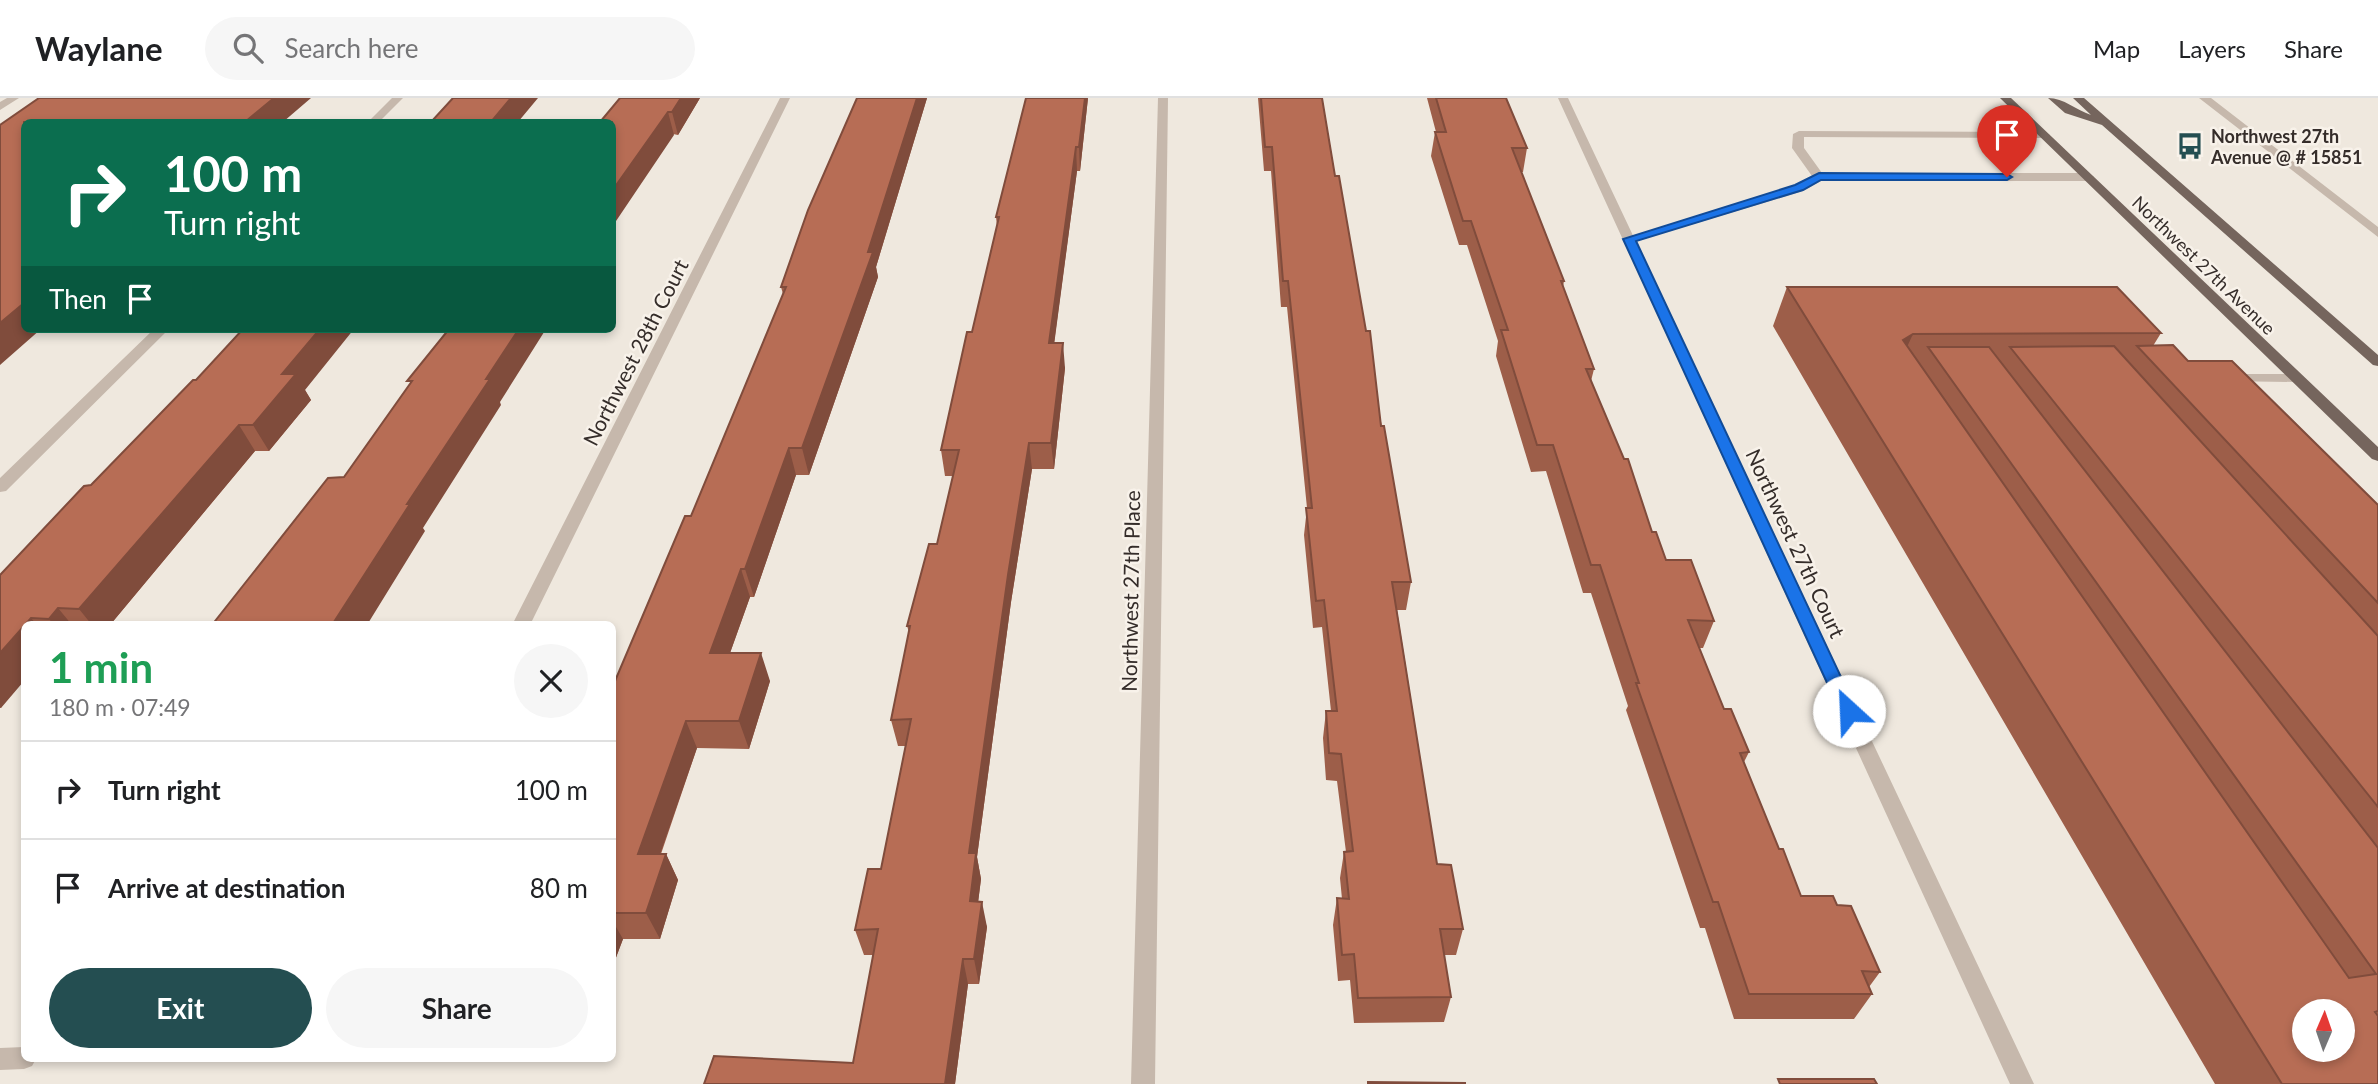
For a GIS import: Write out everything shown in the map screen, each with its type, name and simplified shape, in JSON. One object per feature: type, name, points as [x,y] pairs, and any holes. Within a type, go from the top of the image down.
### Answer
[{"type":"main road","name":"Northwest 27th Avenue","points":[[2005,98],[2378,456]]},
{"type":"main road","points":[[2053,98],[2069,111],[2109,125]]},
{"type":"main road","name":"Northwest 27th Avenue","points":[[2078,98],[2378,362]]},
{"type":"street","points":[[0,107],[14,98]]},
{"type":"street","points":[[376,119],[398,98]]},
{"type":"street","name":"Northwest 28th Court","points":[[523,621],[785,98]]},
{"type":"street","name":"Northwest 27th Place","points":[[1143,1084],[1163,98]]},
{"type":"street","name":"Northwest 27th Court","points":[[1563,98],[2022,1084]]},
{"type":"street","points":[[2204,98],[2378,233]]},
{"type":"street","points":[[1819,177],[1798,148],[1799,134],[2044,135]]},
{"type":"street","points":[[1629,239],[1799,188],[1819,177],[2088,177]]},
{"type":"street","points":[[0,487],[158,333]]},
{"type":"street","points":[[2215,379],[2296,378]]},
{"type":"street","points":[[0,1059],[21,1058]]},
{"type":"building","points":[[39,98],[274,98],[249,119],[21,119],[21,306],[0,323],[0,125]]},
{"type":"building","points":[[453,98],[511,98],[494,119],[434,119]]},
{"type":"building","points":[[620,98],[681,98],[616,185],[616,119],[602,119]]},
{"type":"building","points":[[857,98],[917,98],[868,252],[873,252],[802,448],[789,448],[745,569],[741,569],[710,653],[761,653],[739,721],[686,721],[638,854],[666,854],[646,913],[616,913],[616,679],[685,516],[691,516],[786,287],[781,287],[808,210]]},
{"type":"building","points":[[1026,98],[1085,98],[1049,343],[1063,343],[1051,443],[1029,443],[969,853],[976,853],[970,901],[982,902],[974,959],[963,959],[945,1084],[704,1084],[714,1056],[853,1063],[878,929],[855,930],[868,869],[881,869],[911,719],[891,720],[910,626],[907,626],[929,544],[937,544],[959,450],[941,450],[967,332],[972,332],[999,217],[996,217]]},
{"type":"building","points":[[1261,98],[1322,98],[1335,176],[1339,176],[1366,331],[1370,331],[1381,426],[1384,426],[1411,582],[1392,582],[1437,864],[1451,865],[1463,929],[1440,929],[1451,997],[1358,998],[1354,954],[1342,955],[1337,898],[1349,899],[1344,852],[1353,851],[1341,754],[1329,753],[1326,711],[1337,711],[1324,600],[1316,601],[1306,508],[1312,508],[1288,281],[1283,281],[1272,147],[1265,147]]},
{"type":"building","points":[[1436,98],[1506,98],[1527,148],[1512,148],[1564,281],[1561,281],[1594,369],[1586,369],[1624,459],[1628,459],[1652,532],[1656,532],[1666,560],[1691,560],[1714,621],[1688,620],[1724,709],[1731,709],[1749,752],[1740,753],[1779,849],[1783,849],[1801,896],[1833,896],[1837,905],[1851,906],[1880,972],[1862,971],[1872,994],[1749,994],[1718,902],[1713,902],[1636,683],[1639,683],[1600,565],[1591,565],[1553,445],[1537,445],[1501,330],[1508,330],[1471,221],[1463,221],[1435,132],[1446,132]]},
{"type":"building","points":[[1787,287],[2117,287],[2161,333],[1913,334],[1903,340],[2349,978],[2376,974],[1928,347],[1989,347],[2378,848],[2378,1011],[2375,1012],[2378,1016],[2378,1084],[2282,1084]]},
{"type":"building","points":[[239,333],[317,333],[282,374],[296,374],[253,425],[239,425],[79,609],[58,608],[49,619],[31,618],[28,621],[21,621],[21,629],[0,653],[0,575],[84,486],[91,485],[193,380],[196,380]]},
{"type":"building","points":[[446,333],[516,333],[486,379],[490,379],[407,504],[410,504],[335,621],[215,621],[328,478],[344,477],[412,381],[407,381]]},
{"type":"building","points":[[2173,345],[2188,361],[2232,361],[2378,505],[2378,603],[2137,346]]},
{"type":"building","points":[[2114,346],[2378,636],[2378,807],[2010,347]]},
{"type":"building","points":[[1778,1079],[1874,1079],[1877,1084],[1780,1084]]},
{"type":"building","points":[[1465,1083],[1465,1084],[1368,1084]]},
{"type":"place","name":"Northwest 27th Avenue @ # 15851","points":[[2190,146]]},
{"type":"route","points":[[1849,711],[1629,239],[1799,188],[1819,177],[2007,177]]}]
